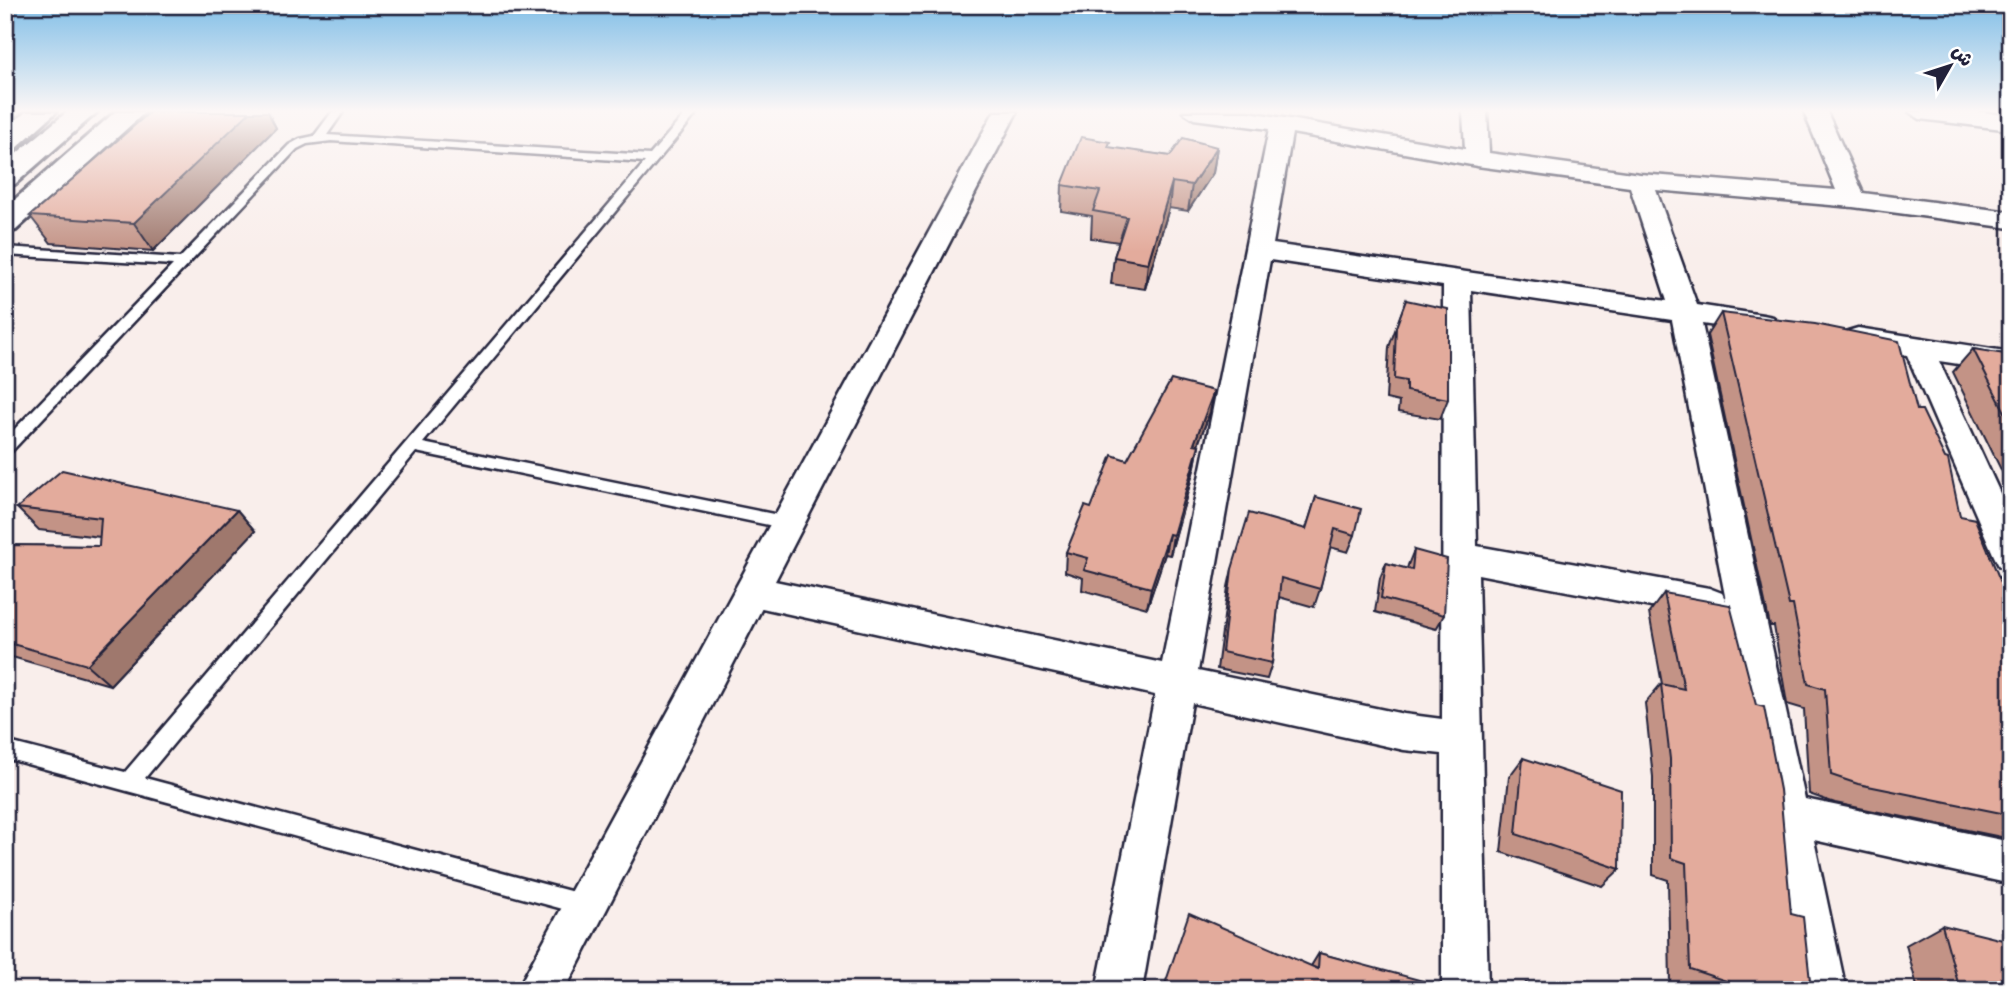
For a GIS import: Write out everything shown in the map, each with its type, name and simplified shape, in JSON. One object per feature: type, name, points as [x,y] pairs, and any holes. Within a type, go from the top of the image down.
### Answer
[{"type":"main road","points":[[5,178],[28,158]]},
{"type":"main road","points":[[5,225],[80,158]]},
{"type":"street","points":[[540,990],[981,158]]},
{"type":"street","points":[[1119,990],[1275,158]]},
{"type":"street","points":[[1474,158],[1640,181],[1853,199],[2011,220]]},
{"type":"street","points":[[1835,158],[1853,199]]},
{"type":"street","points":[[1640,181],[1685,312],[1823,990]]},
{"type":"street","points":[[1258,250],[1794,328]]},
{"type":"street","points":[[1457,280],[1465,990]]},
{"type":"street","points":[[1835,335],[2011,362]]},
{"type":"street","points":[[1917,348],[2000,506],[2011,556]]},
{"type":"street","points":[[1460,557],[1746,610]]},
{"type":"street","points":[[752,591],[1404,732],[1462,739]]},
{"type":"street","points":[[1787,815],[2011,863]]},
{"type":"lane","points":[[5,449],[282,158]]},
{"type":"lane","points":[[645,158],[654,159]]},
{"type":"lane","points":[[129,782],[654,159]]},
{"type":"lane","points":[[5,251],[182,262]]},
{"type":"lane","points":[[412,446],[788,523]]},
{"type":"lane","points":[[5,749],[585,905]]},
{"type":"building","points":[[96,158],[201,158],[134,223],[30,216]]},
{"type":"building","points":[[1073,158],[1209,158],[1192,185],[1172,182],[1148,263],[1114,257],[1127,217],[1093,211],[1100,191],[1062,185]]},
{"type":"building","points":[[1406,300],[1448,309],[1448,399],[1406,391],[1406,381],[1394,379],[1396,327]]},
{"type":"building","points":[[1721,313],[1815,324],[1899,341],[1917,410],[1922,410],[1945,458],[1948,459],[1960,516],[1975,519],[2011,607],[2011,815],[1858,784],[1831,775],[1825,689],[1808,684],[1793,605],[1789,605]]},
{"type":"building","points":[[1973,349],[2011,355],[2011,424]]},
{"type":"building","points":[[1171,380],[1214,391],[1194,444],[1199,445],[1173,535],[1169,534],[1151,588],[1084,570],[1088,558],[1066,552],[1085,506],[1091,508],[1112,455],[1127,460]]},
{"type":"building","points":[[62,470],[237,510],[87,665],[5,642],[5,545],[99,546],[101,518],[17,508]]},
{"type":"building","points":[[1316,497],[1361,509],[1355,535],[1335,529],[1320,589],[1281,578],[1272,663],[1222,652],[1232,569],[1249,513],[1306,529]]},
{"type":"building","points":[[1414,550],[1447,559],[1444,615],[1381,598],[1386,563],[1412,570]]},
{"type":"building","points":[[1664,593],[1730,605],[1756,705],[1764,707],[1780,790],[1791,914],[1803,917],[1811,990],[1753,990],[1690,969],[1686,863],[1671,858],[1670,759],[1661,684],[1684,689]]},
{"type":"building","points":[[1523,758],[1621,790],[1620,869],[1516,834]]},
{"type":"building","points":[[1189,913],[1318,969],[1319,953],[1449,990],[1163,990]]},
{"type":"building","points":[[1942,925],[2011,942],[2011,990],[1960,990]]},
{"type":"building","points":[[1526,983],[1553,990],[1526,990]]}]
